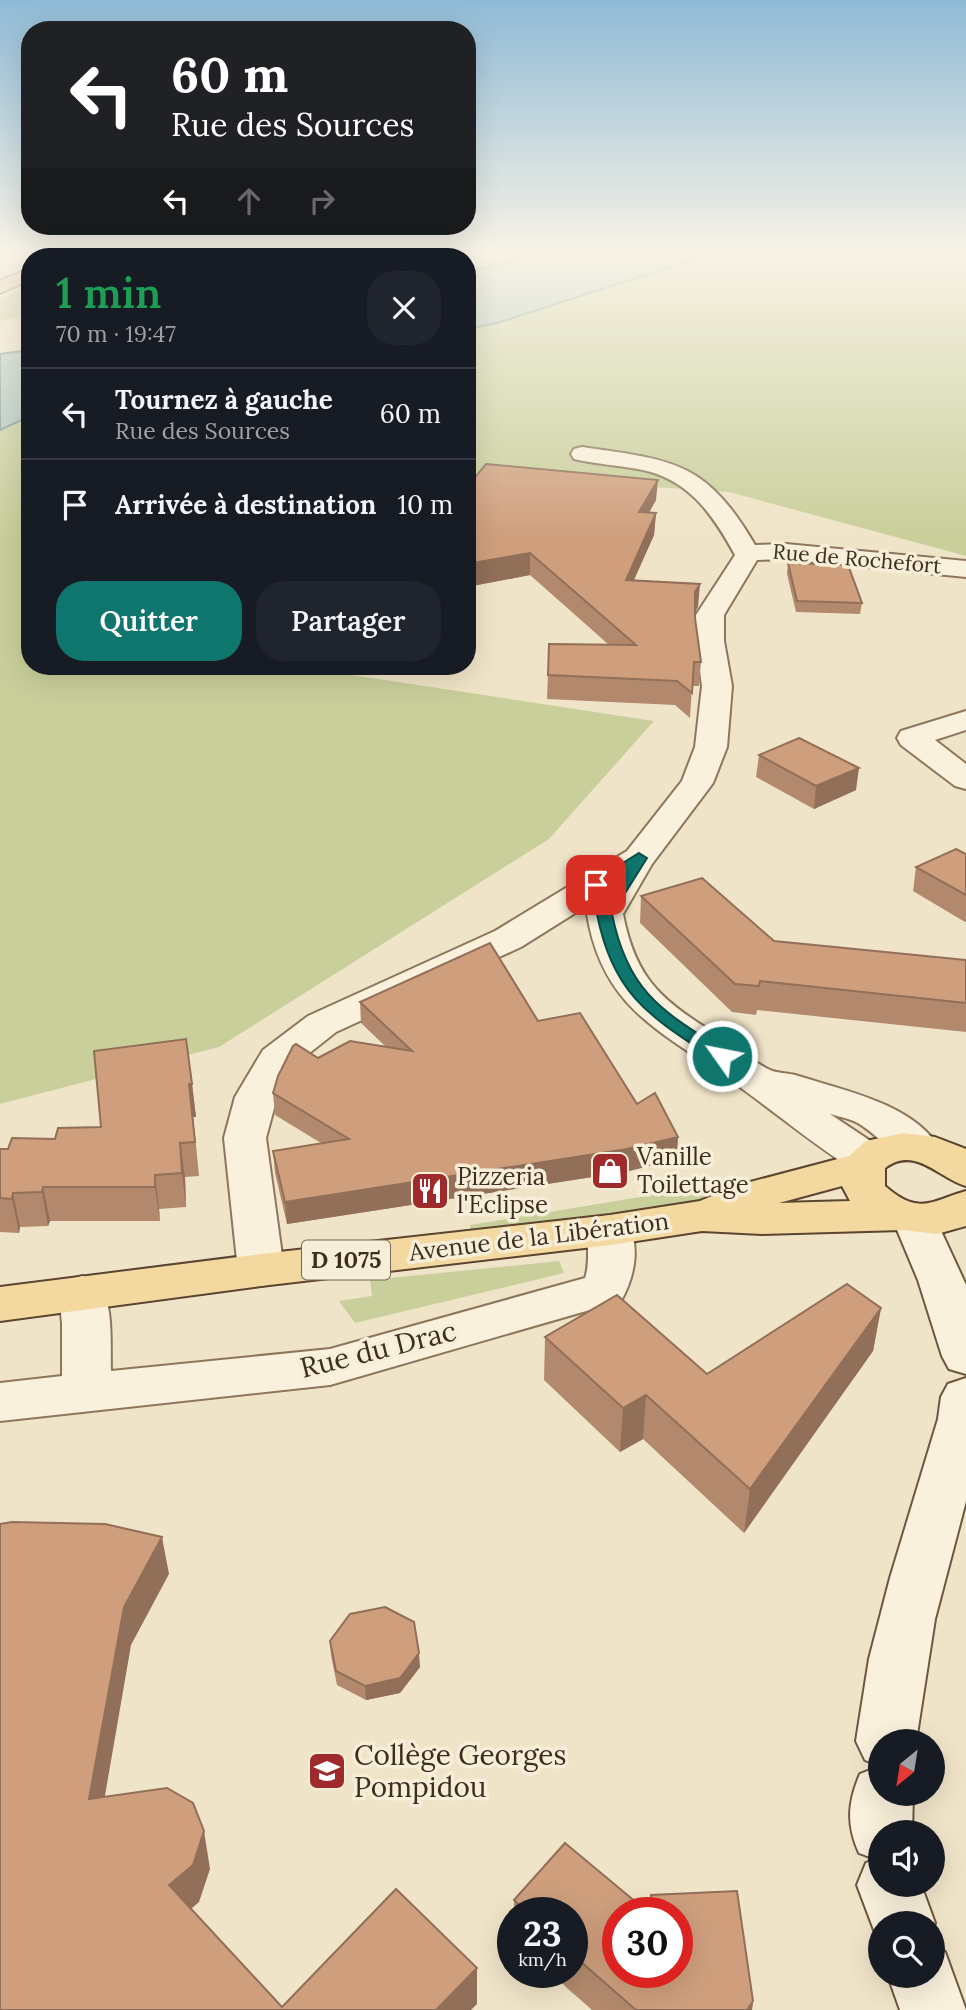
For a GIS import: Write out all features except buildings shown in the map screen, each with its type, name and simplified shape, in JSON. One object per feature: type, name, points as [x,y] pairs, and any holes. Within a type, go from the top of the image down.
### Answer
[{"type":"main road","name":"Avenue de la Libération","points":[[702,1216],[751,1196],[866,1163],[885,1150],[946,1155]]},
{"type":"main road","points":[[866,1163],[862,1176],[864,1187],[873,1199],[908,1216]]},
{"type":"main road","name":"Avenue de la Libération","points":[[0,1304],[261,1270],[610,1230],[702,1216],[762,1219],[908,1216],[938,1219],[954,1214],[966,1206]]},
{"type":"street","points":[[582,454],[657,466],[690,479],[703,488],[729,518],[748,555],[710,615],[710,641],[717,686],[711,747],[697,783],[639,858],[605,914],[611,946],[630,982],[660,1016],[748,1073],[866,1163]]},
{"type":"street","name":"Rue de Rochefort","points":[[748,555],[758,552],[786,552],[966,569]]},
{"type":"street","points":[[966,720],[912,738],[966,779]]},
{"type":"street","points":[[261,1270],[245,1138],[256,1097],[277,1059],[321,1024],[508,939],[639,858]]},
{"type":"street","points":[[748,1073],[874,1114],[946,1155]]},
{"type":"street","points":[[908,1216],[941,1280],[966,1356]]},
{"type":"street","name":"Rue du Drac","points":[[0,1402],[330,1367],[604,1289],[612,1266],[610,1230]]},
{"type":"street","points":[[82,1293],[86,1323],[87,1391]]},
{"type":"street","points":[[887,1729],[891,1691],[907,1614],[963,1419],[966,1397]]},
{"type":"street","points":[[926,1988],[934,2010]]},
{"type":"green space","points":[[476,349],[966,349],[966,556],[729,492],[476,475]]},
{"type":"green space","points":[[21,358],[21,675],[352,675],[654,721],[549,839],[219,1047],[0,1104],[0,371]]},
{"type":"green space","points":[[701,1187],[706,1200],[566,1221],[471,1231],[470,1225]]},
{"type":"green space","points":[[559,1261],[564,1273],[355,1323],[339,1301],[372,1296],[370,1280]]},
{"type":"water","points":[[21,351],[21,420],[0,430],[0,354]]},
{"type":"place","name":"Vanille Toilettage","points":[[610,1171]]},
{"type":"place","name":"Pizzeria l'Eclipse","points":[[430,1191]]},
{"type":"place","name":"Collège Georges Pompidou","points":[[327,1771]]},
{"type":"route","points":[[596,885],[639,858],[605,914],[611,946],[630,982],[660,1016],[722,1056]]}]
